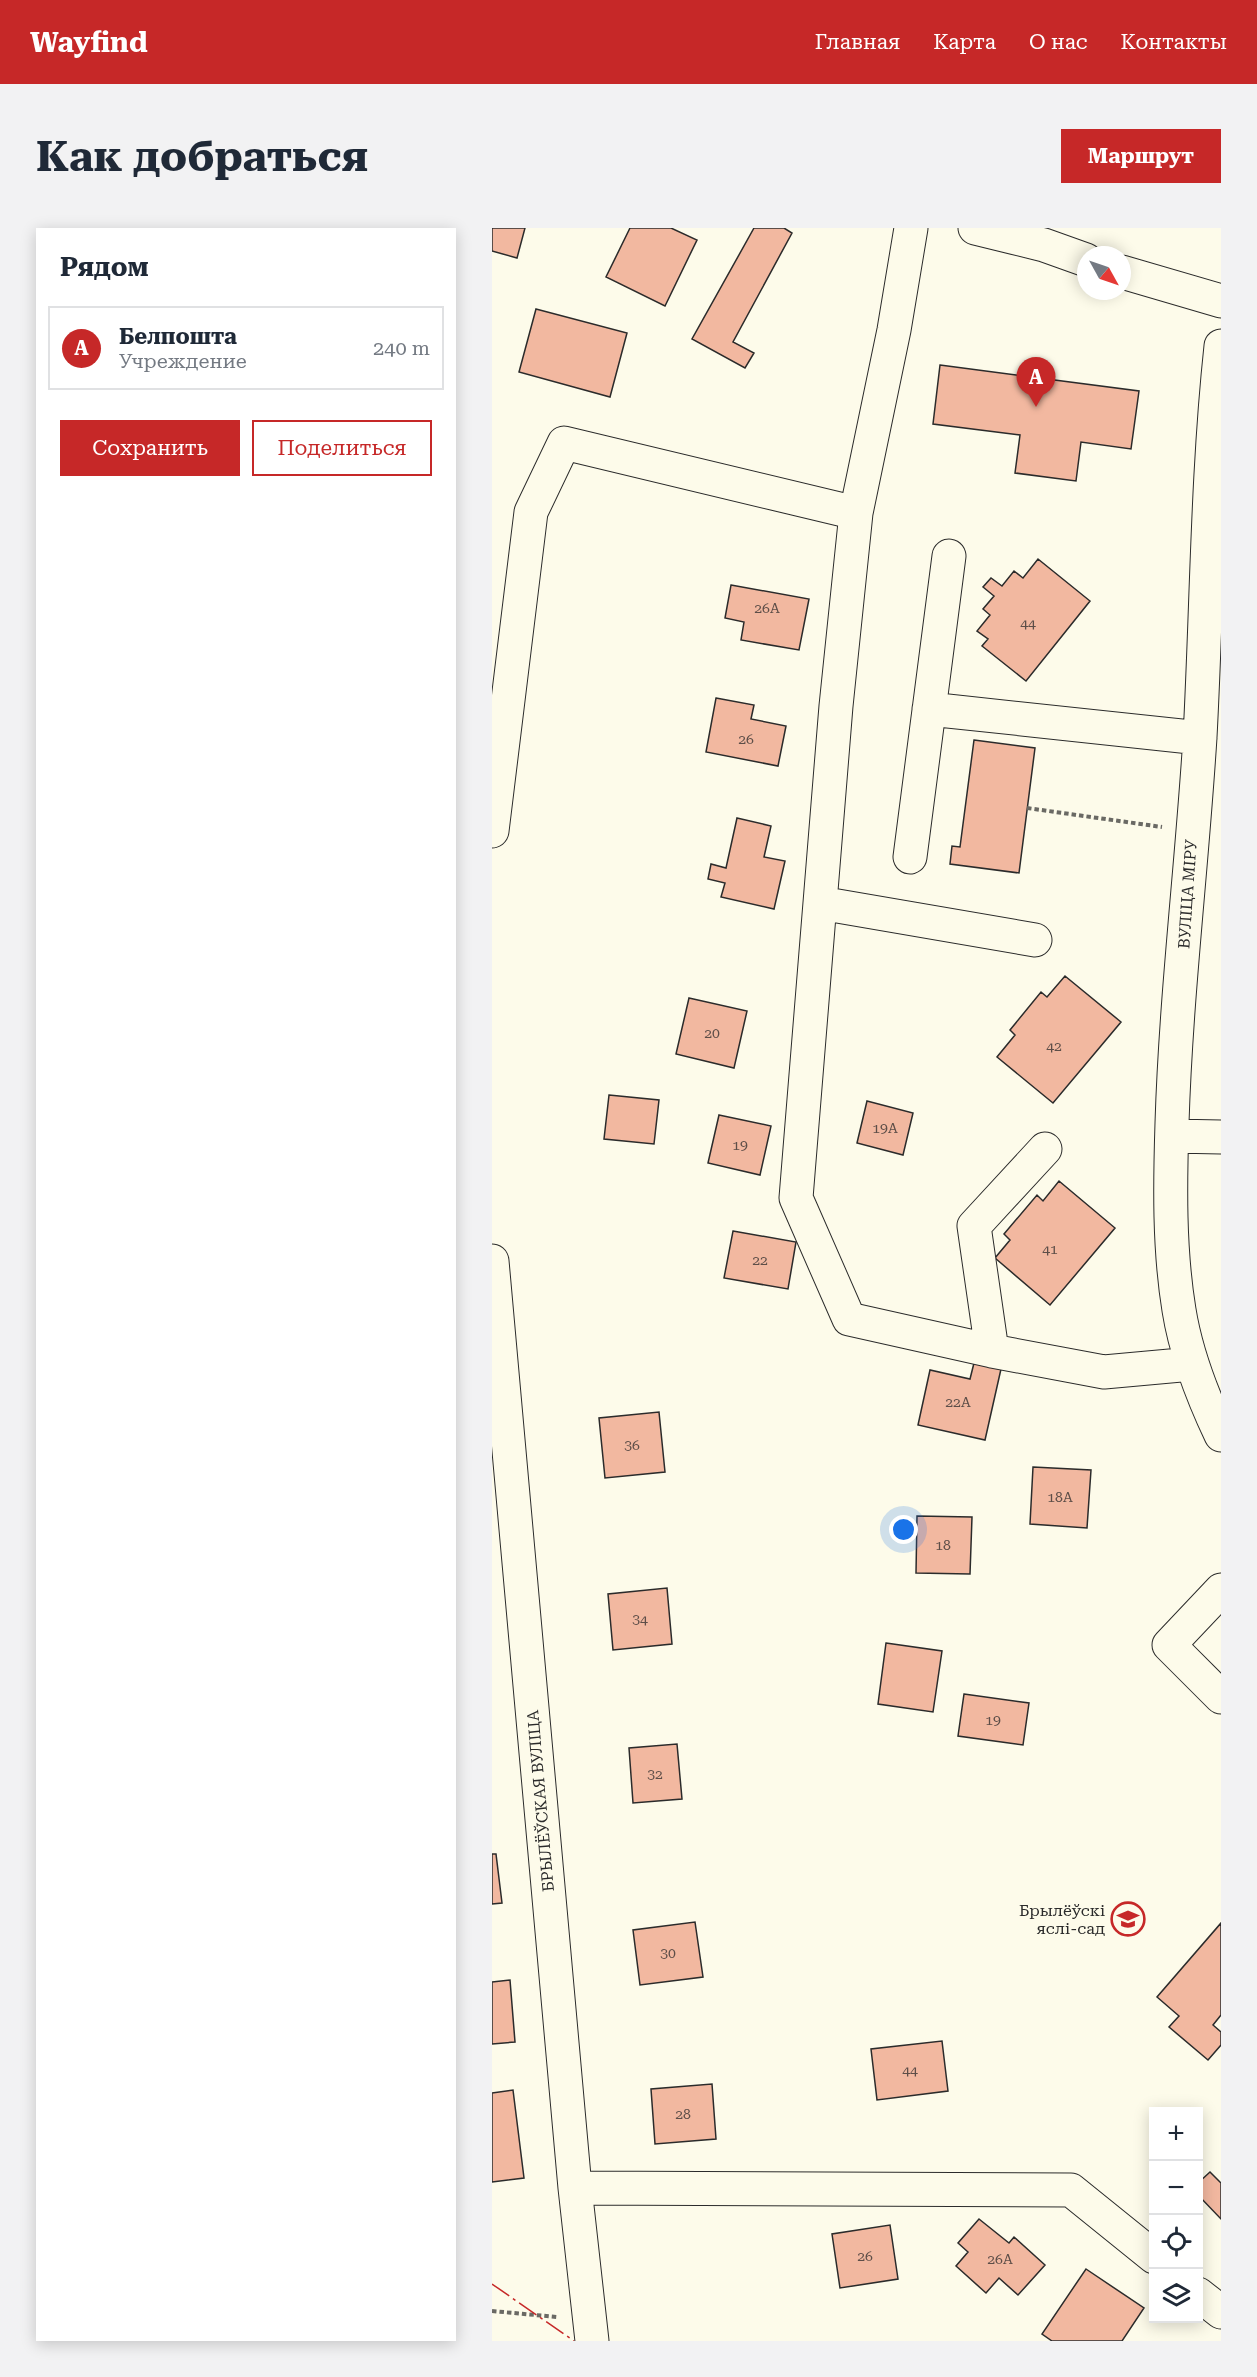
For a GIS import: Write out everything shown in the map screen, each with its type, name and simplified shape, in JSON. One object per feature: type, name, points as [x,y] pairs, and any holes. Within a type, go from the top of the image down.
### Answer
[{"type":"street","points":[[910,228],[894,330],[856,513],[836,706],[796,1198],[849,1319],[992,1351],[1104,1372],[1192,1365]]},
{"type":"street","points":[[975,228],[1044,245],[1077,257]]},
{"type":"street","points":[[1131,275],[1221,301]]},
{"type":"street","name":"ВУЛІЦА МІРУ","points":[[1221,346],[1212,428],[1200,738],[1174,1060],[1170,1188],[1178,1299],[1192,1365],[1221,1435]]},
{"type":"street","points":[[492,831],[531,512],[564,443],[856,513]]},
{"type":"street","points":[[910,857],[949,556]]},
{"type":"street","points":[[929,709],[1200,738]]},
{"type":"street","points":[[820,903],[1035,940]]},
{"type":"street","points":[[1172,1136],[1221,1137]]},
{"type":"street","points":[[992,1351],[974,1226],[1045,1149]]},
{"type":"street","name":"БРЫЛЁЎСКАЯ ВУЛІЦА","points":[[492,1262],[575,2188],[591,2331]]},
{"type":"street","points":[[1221,1590],[1169,1645],[1221,1697]]},
{"type":"street","points":[[575,2188],[1071,2190],[1149,2253]]},
{"type":"street","points":[[1203,2298],[1221,2312]]},
{"type":"path","points":[[1028,808],[1192,832]]},
{"type":"path","points":[[492,2311],[591,2331]]},
{"type":"building","points":[[492,228],[525,228],[517,258],[492,251]]},
{"type":"building","points":[[630,228],[671,228],[697,240],[665,306],[606,277]]},
{"type":"building","points":[[754,228],[784,228],[792,233],[733,342],[754,353],[745,368],[692,339]]},
{"type":"building","points":[[536,309],[627,333],[610,397],[519,372]]},
{"type":"building","points":[[940,365],[1139,391],[1131,449],[1081,442],[1076,481],[1015,473],[1020,435],[933,424]]},
{"type":"building","points":[[1038,559],[1090,601],[1026,681],[982,646],[988,639],[977,631],[990,615],[983,609],[994,596],[983,587],[991,578],[1002,586],[1014,571],[1023,578]]},
{"type":"building","points":[[731,585],[809,599],[799,650],[741,640],[744,622],[725,618]]},
{"type":"building","points":[[716,698],[754,705],[751,719],[786,726],[778,766],[706,752]]},
{"type":"building","points":[[974,740],[1035,748],[1019,873],[950,864],[952,846],[960,847]]},
{"type":"building","points":[[737,818],[771,826],[764,857],[785,861],[774,909],[721,897],[725,883],[708,879],[711,864],[726,868]]},
{"type":"building","points":[[1065,976],[1121,1022],[1053,1103],[997,1057],[1015,1035],[1010,1030],[1041,992],[1047,997]]},
{"type":"building","points":[[689,998],[747,1011],[734,1068],[676,1054]]},
{"type":"building","points":[[609,1095],[659,1100],[654,1144],[604,1139]]},
{"type":"building","points":[[867,1101],[913,1113],[903,1155],[857,1143]]},
{"type":"building","points":[[719,1115],[771,1126],[760,1175],[708,1163]]},
{"type":"building","points":[[1059,1181],[1115,1228],[1050,1305],[995,1258],[1010,1240],[1004,1234],[1037,1195],[1043,1201]]},
{"type":"building","points":[[733,1231],[796,1242],[788,1289],[724,1278]]},
{"type":"building","points":[[974,1363],[1001,1369],[985,1440],[918,1425],[930,1370],[970,1379]]},
{"type":"building","points":[[659,1412],[665,1472],[605,1478],[599,1418]]},
{"type":"building","points":[[1033,1467],[1091,1470],[1087,1528],[1030,1524]]},
{"type":"building","points":[[917,1516],[972,1517],[970,1574],[916,1573]]},
{"type":"building","points":[[667,1588],[672,1644],[613,1650],[608,1594]]},
{"type":"building","points":[[886,1643],[942,1651],[933,1712],[878,1704]]},
{"type":"building","points":[[964,1694],[1029,1703],[1023,1745],[958,1736]]},
{"type":"building","points":[[677,1744],[682,1799],[633,1803],[629,1748]]},
{"type":"building","points":[[492,1854],[496,1854],[502,1903],[492,1904]]},
{"type":"building","points":[[695,1922],[703,1977],[640,1985],[633,1930]]},
{"type":"building","points":[[1221,1923],[1221,2015],[1213,2025],[1221,2032],[1221,2045],[1208,2060],[1169,2027],[1179,2016],[1157,1997]]},
{"type":"building","points":[[510,1980],[515,2042],[492,2044],[492,1982]]},
{"type":"building","points":[[942,2041],[948,2091],[877,2100],[871,2049]]},
{"type":"building","points":[[712,2084],[716,2139],[655,2144],[651,2089]]},
{"type":"building","points":[[513,2090],[524,2178],[492,2182],[492,2093]]},
{"type":"building","points":[[1210,2172],[1221,2183],[1221,2219],[1203,2200],[1203,2178]]},
{"type":"building","points":[[979,2219],[1009,2243],[1014,2237],[1045,2265],[1018,2295],[999,2278],[986,2293],[956,2266],[968,2252],[958,2243]]},
{"type":"building","points":[[890,2225],[898,2279],[840,2288],[832,2234]]},
{"type":"building","points":[[1086,2269],[1144,2308],[1122,2341],[1052,2341],[1042,2334]]},
{"type":"power","points":[[492,2284],[574,2341]]},
{"type":"place","name":"Белпошта","points":[[1036,407]]},
{"type":"place","name":"Брылёўскі яслі-сад","points":[[1128,1919]]}]
